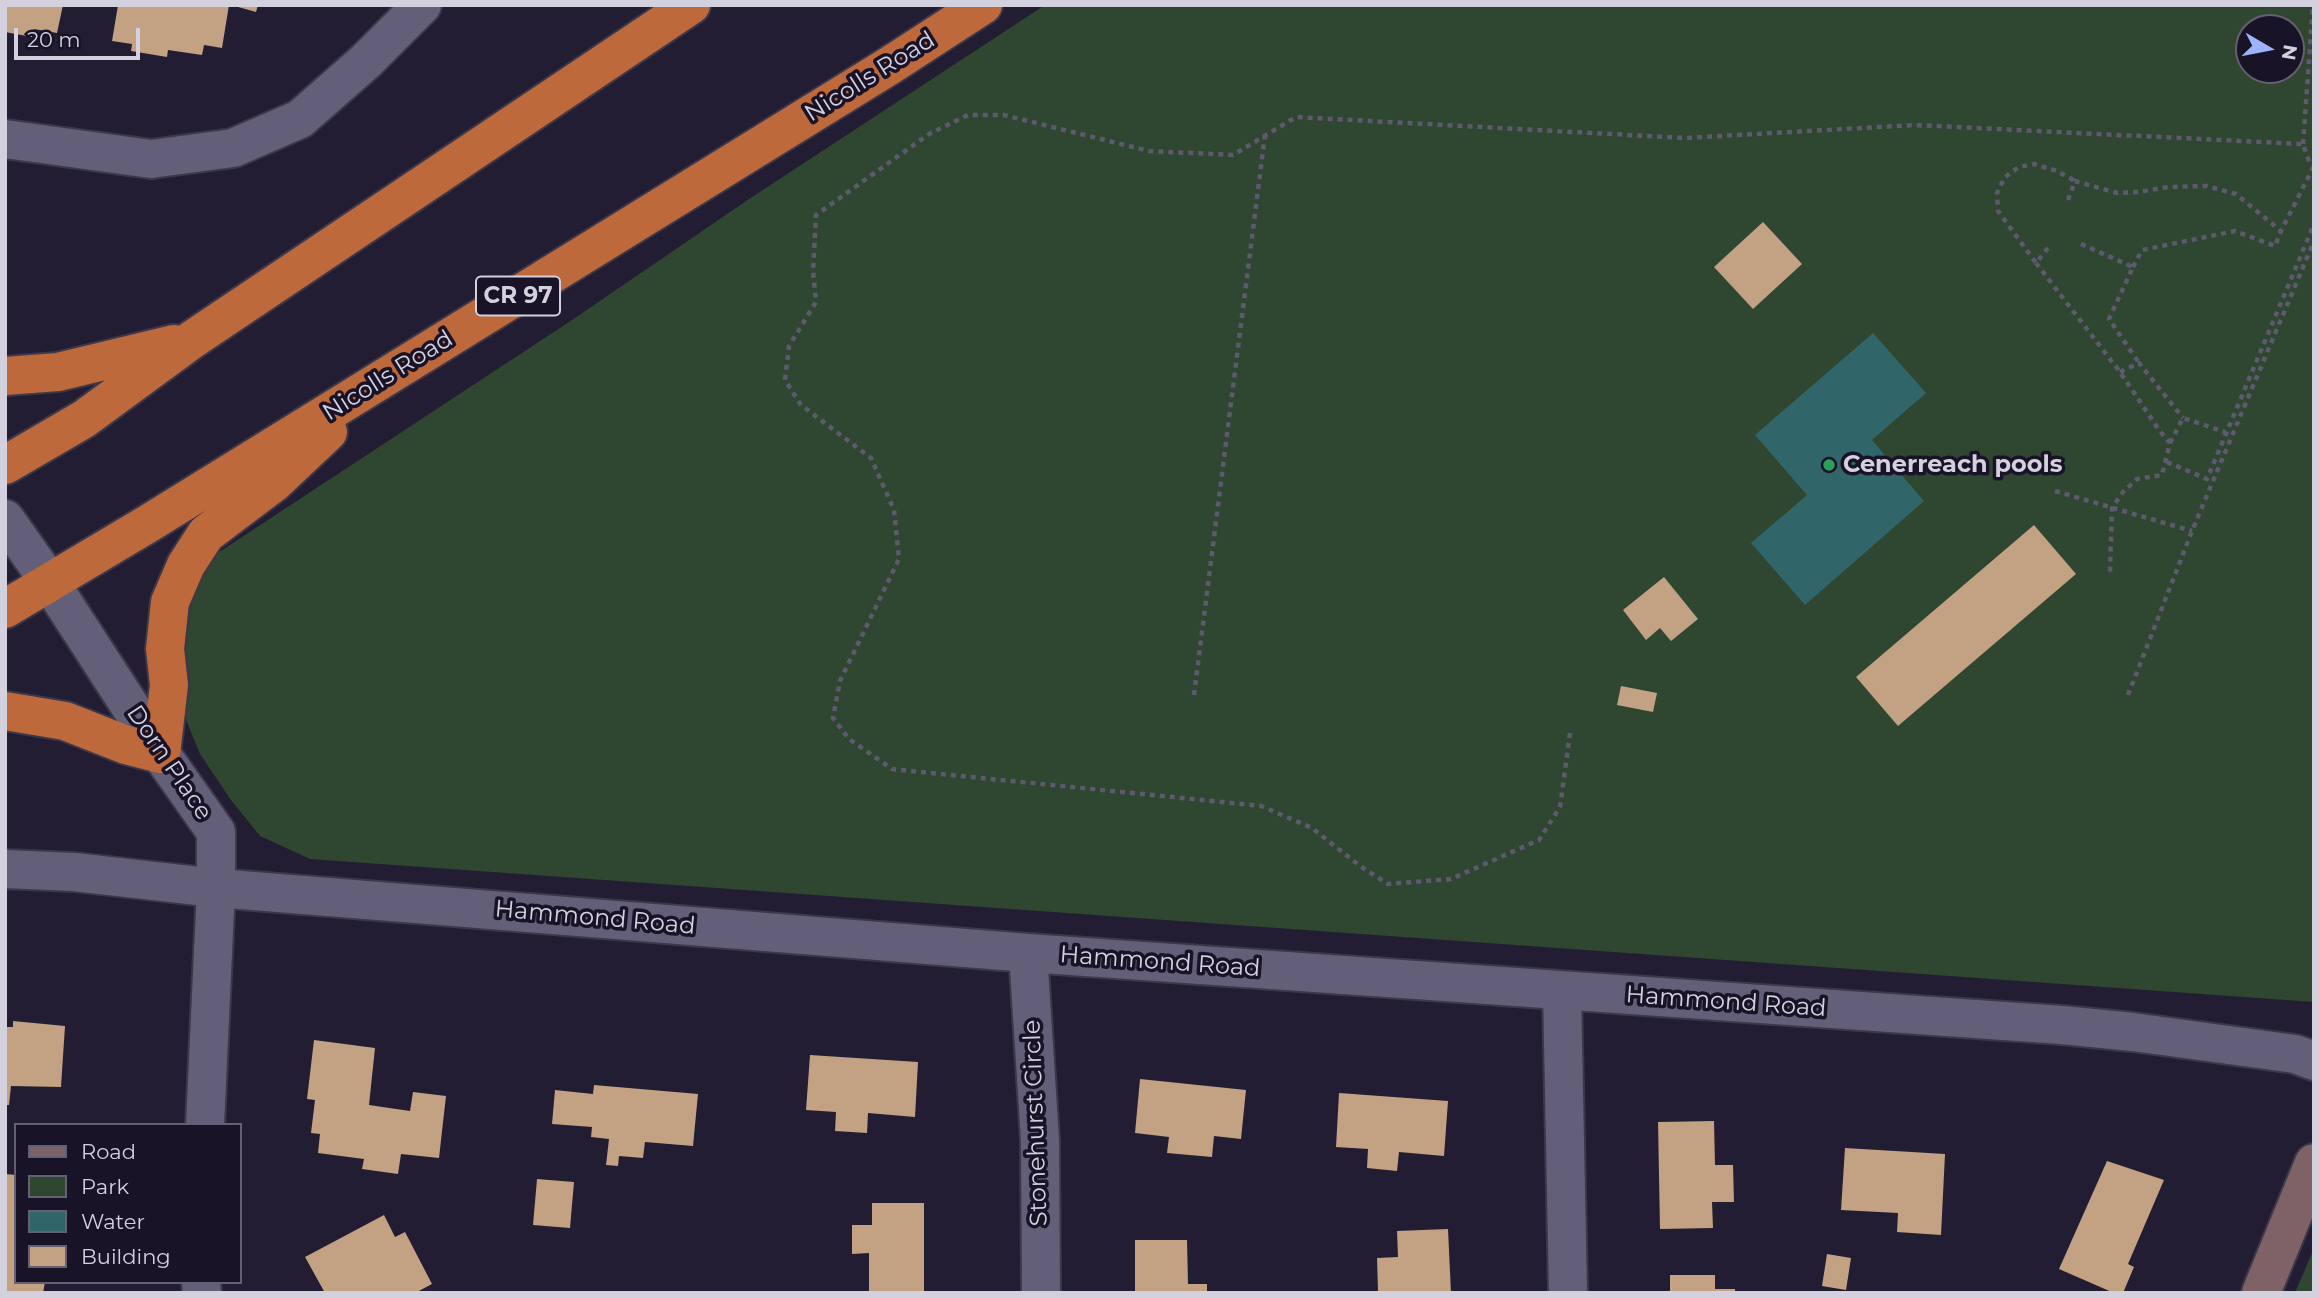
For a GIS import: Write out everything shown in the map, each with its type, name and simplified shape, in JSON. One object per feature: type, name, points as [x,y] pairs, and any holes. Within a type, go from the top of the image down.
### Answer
[{"type":"highway","points":[[5,465],[83,418],[193,339],[691,5]]},
{"type":"highway","name":"Nicolls Road","points":[[5,609],[51,584],[878,73],[983,5]]},
{"type":"highway","points":[[5,376],[58,372],[193,339]]},
{"type":"highway","points":[[5,711],[65,721],[126,745],[160,754],[169,685],[165,649],[170,602],[186,565],[206,534],[275,482],[386,377]]},
{"type":"street","points":[[11,143],[151,159],[233,148],[300,119],[366,61],[422,5]]},
{"type":"street","name":"Dorn Place","points":[[5,519],[51,584],[160,754],[216,832],[205,1123]]},
{"type":"street","name":"Hammond Road","points":[[5,869],[74,872],[216,888],[1028,953],[2062,1025],[2295,1054],[2314,1061]]},
{"type":"street","name":"Stonehurst Circle","points":[[1028,953],[1040,1140],[1041,1293]]},
{"type":"street","points":[[1562,991],[1569,1293]]},
{"type":"street","points":[[2261,1293],[2314,1163]]},
{"type":"path","points":[[2225,432],[2183,418],[2139,363],[2109,319],[2142,250],[2235,230],[2275,246],[2314,165],[2310,164],[2303,144],[2313,5]]},
{"type":"path","points":[[1570,733],[1560,807],[1539,840],[1451,879],[1388,884],[1360,866],[1312,828],[1261,806],[892,769],[849,739],[833,719],[840,681],[899,559],[894,510],[872,458],[801,405],[785,380],[789,346],[816,302],[813,271],[816,215],[929,134],[968,115],[1004,115],[1149,150],[1233,155],[1296,117],[1685,138],[1914,125],[2303,144]]},
{"type":"path","points":[[1194,695],[1265,134]]},
{"type":"path","points":[[2170,443],[2120,372],[1998,211],[1997,192],[2005,177],[2019,167],[2034,164],[2057,171],[2075,181],[2117,192],[2207,186],[2236,194],[2281,231]]},
{"type":"path","points":[[2068,200],[2075,181]]},
{"type":"path","points":[[2167,462],[2207,479],[2314,224]]},
{"type":"path","points":[[2128,695],[2192,531],[2314,241]]},
{"type":"path","points":[[2081,244],[2133,267]]},
{"type":"path","points":[[2036,263],[2048,248]]},
{"type":"path","points":[[2120,372],[2139,363]]},
{"type":"path","points":[[2110,572],[2112,508],[2123,492],[2137,479],[2162,475],[2170,443],[2183,418]]},
{"type":"path","points":[[2055,491],[2192,531]]},
{"type":"green space","points":[[1045,5],[2314,5],[2314,1002],[310,859],[260,836],[231,800],[200,754],[182,710],[182,598],[207,560],[572,320],[749,199]]},
{"type":"green space","points":[[2314,1248],[2314,1293],[2295,1293]]},
{"type":"water","points":[[1873,333],[1926,393],[1872,440],[1924,501],[1805,605],[1751,543],[1807,495],[1755,435]]},
{"type":"building","points":[[5,5],[63,5],[57,33],[34,29],[32,37],[5,32]]},
{"type":"building","points":[[118,5],[229,5],[222,48],[204,45],[202,55],[168,50],[167,57],[131,51],[132,44],[112,41]]},
{"type":"building","points":[[231,5],[258,5],[256,12]]},
{"type":"building","points":[[1763,222],[1802,264],[1753,309],[1714,267]]},
{"type":"building","points":[[2034,525],[2076,574],[1898,726],[1856,677]]},
{"type":"building","points":[[1664,577],[1698,619],[1671,641],[1660,628],[1646,640],[1623,610]]},
{"type":"building","points":[[1621,686],[1657,693],[1653,712],[1617,705]]},
{"type":"building","points":[[13,1021],[65,1026],[61,1087],[11,1086],[9,1105],[5,1105],[5,1027],[13,1027]]},
{"type":"building","points":[[314,1040],[375,1048],[369,1105],[410,1111],[413,1092],[446,1096],[439,1158],[401,1154],[398,1174],[362,1169],[364,1159],[318,1153],[320,1134],[311,1133],[315,1100],[307,1099]]},
{"type":"building","points":[[810,1055],[918,1062],[915,1117],[868,1113],[867,1133],[835,1131],[836,1112],[806,1110]]},
{"type":"building","points":[[1140,1079],[1246,1090],[1241,1139],[1214,1136],[1212,1157],[1167,1153],[1169,1137],[1135,1133]]},
{"type":"building","points":[[594,1085],[698,1094],[693,1146],[645,1142],[643,1158],[619,1156],[618,1166],[606,1165],[609,1139],[591,1137],[592,1127],[552,1124],[555,1090],[593,1094]]},
{"type":"building","points":[[1339,1093],[1448,1101],[1444,1156],[1399,1152],[1397,1171],[1367,1168],[1368,1149],[1336,1147]]},
{"type":"building","points":[[1714,1121],[1715,1165],[1733,1165],[1734,1202],[1712,1202],[1713,1228],[1660,1229],[1658,1122]]},
{"type":"building","points":[[1845,1148],[1945,1154],[1941,1235],[1897,1232],[1898,1213],[1841,1210]]},
{"type":"building","points":[[2107,1161],[2164,1180],[2128,1264],[2134,1267],[2123,1293],[2114,1293],[2059,1269]]},
{"type":"building","points":[[5,1174],[14,1175],[14,1284],[45,1284],[43,1293],[5,1293]]},
{"type":"building","points":[[537,1179],[574,1182],[570,1228],[533,1225]]},
{"type":"building","points":[[872,1203],[924,1203],[924,1293],[869,1293],[869,1253],[852,1254],[852,1225],[872,1225]]},
{"type":"building","points":[[384,1215],[395,1237],[405,1232],[432,1284],[415,1293],[325,1293],[305,1257]]},
{"type":"building","points":[[1448,1229],[1451,1293],[1378,1291],[1377,1258],[1398,1257],[1397,1231]]},
{"type":"building","points":[[1135,1240],[1187,1240],[1188,1284],[1207,1284],[1207,1293],[1135,1293]]},
{"type":"building","points":[[1827,1254],[1851,1258],[1846,1290],[1822,1286]]},
{"type":"building","points":[[1670,1275],[1715,1275],[1715,1289],[1735,1289],[1735,1293],[1670,1293]]},
{"type":"place","name":"Cenerreach pools","points":[[1829,465]]}]
